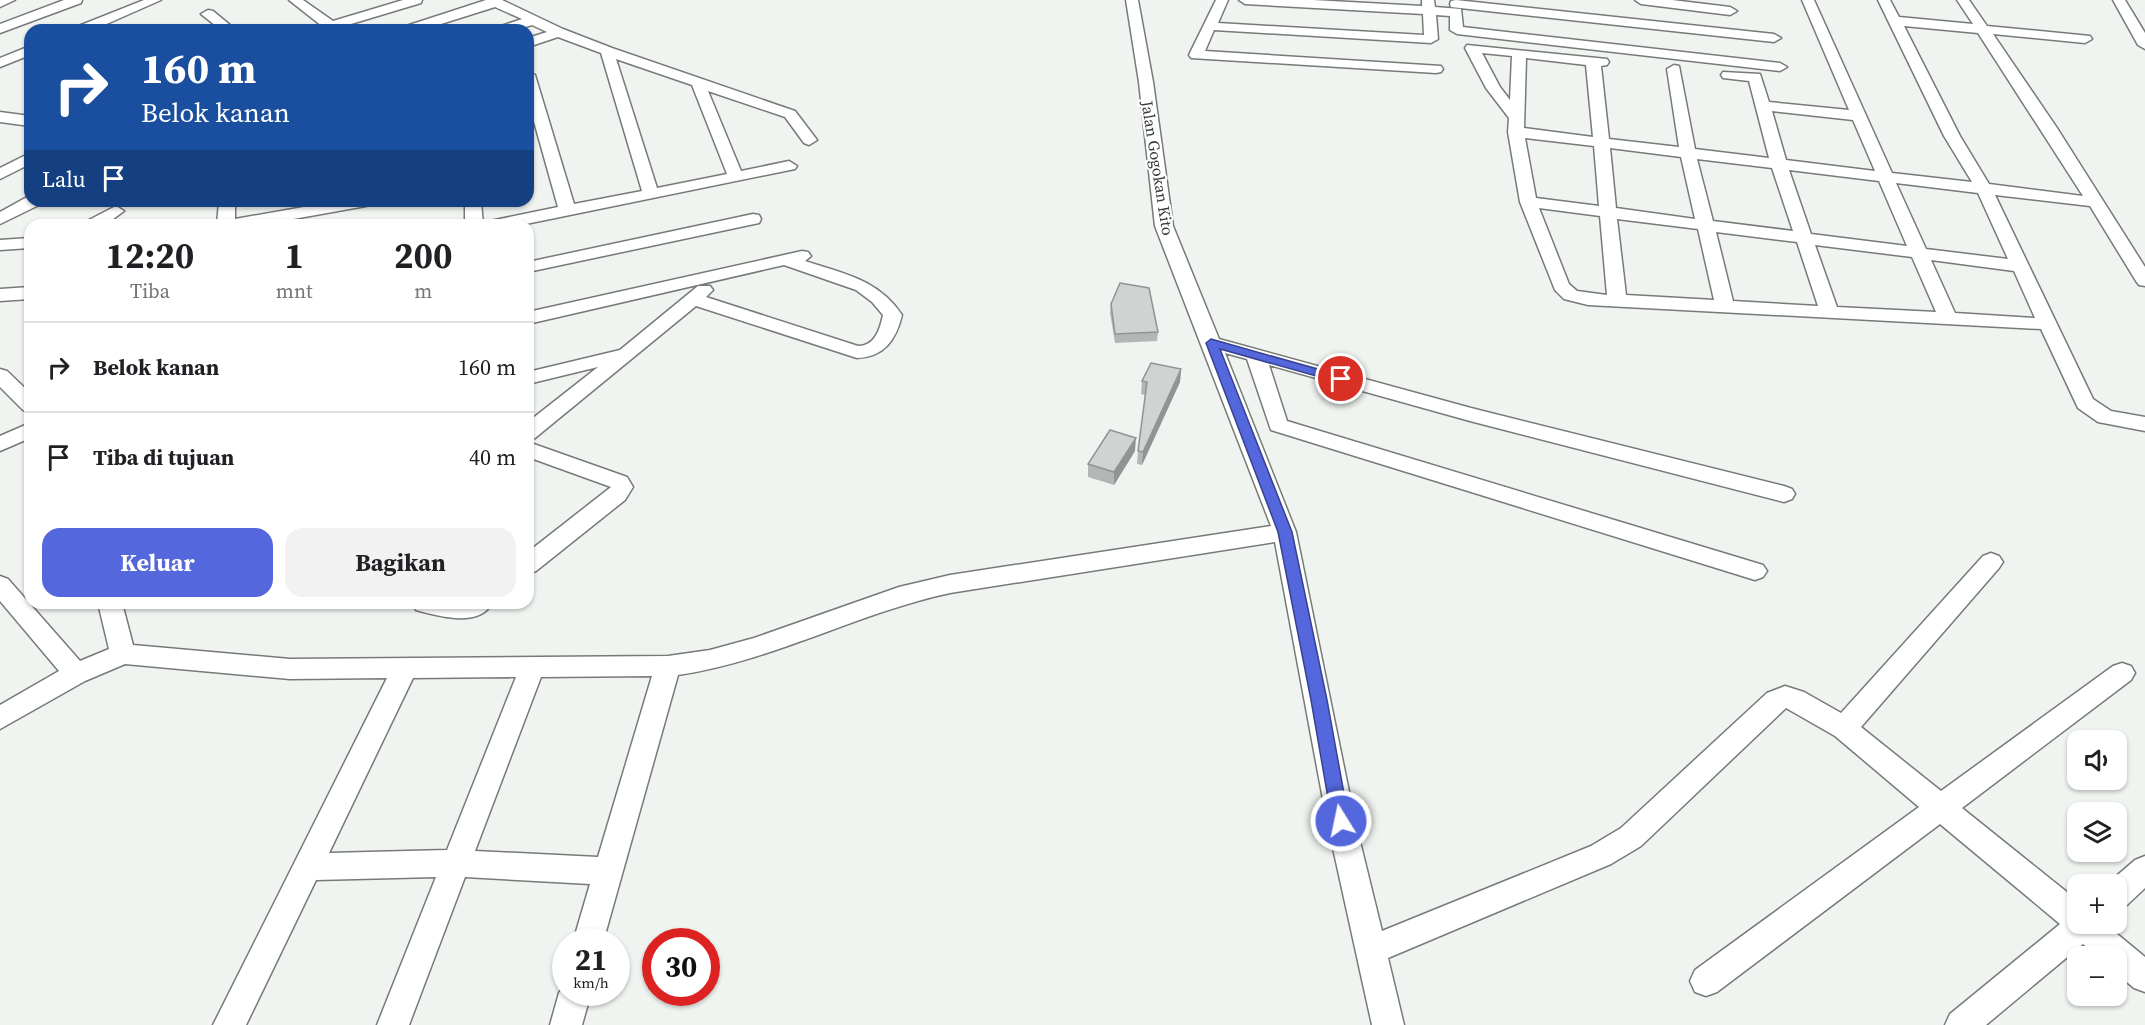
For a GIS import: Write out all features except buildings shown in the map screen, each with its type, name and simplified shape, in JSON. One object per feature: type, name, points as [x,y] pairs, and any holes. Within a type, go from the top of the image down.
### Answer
[{"type":"street","points":[[0,3],[9,0]]},
{"type":"street","points":[[0,29],[76,0]]},
{"type":"street","points":[[96,24],[154,0]]},
{"type":"street","points":[[295,0],[328,24]]},
{"type":"street","points":[[345,24],[416,0]]},
{"type":"street","name":"Jalan Gogokan Kito","points":[[1132,0],[1146,82],[1164,226],[1285,532],[1341,821],[1388,1025]]},
{"type":"street","points":[[1222,0],[1196,55],[1436,69]]},
{"type":"street","points":[[1245,0],[1456,5],[1594,13],[1774,38]]},
{"type":"street","points":[[1641,0],[1733,5]]},
{"type":"street","points":[[1808,0],[1948,320]]},
{"type":"street","points":[[1884,0],[1952,136],[1984,189],[2085,403],[2105,417],[2145,424]]},
{"type":"street","points":[[1963,0],[2027,94],[2145,281]]},
{"type":"street","points":[[2119,0],[2145,45]]},
{"type":"street","points":[[426,24],[495,1],[558,32],[607,51],[790,114],[809,140]]},
{"type":"street","points":[[307,7],[323,2]]},
{"type":"street","points":[[1456,5],[1457,30],[1674,69],[1755,77],[1779,164],[1830,313]]},
{"type":"street","points":[[1208,26],[1431,39],[1429,6]]},
{"type":"street","points":[[1594,13],[1593,53],[1600,142],[1617,300]]},
{"type":"street","points":[[208,14],[221,24]]},
{"type":"street","points":[[521,24],[533,20]]},
{"type":"street","points":[[1895,21],[2085,39]]},
{"type":"street","points":[[534,41],[558,32]]},
{"type":"street","points":[[1780,67],[1593,53],[1519,53],[1472,48],[1492,87],[1516,124],[1600,142],[2094,202]]},
{"type":"street","points":[[607,51],[651,194]]},
{"type":"street","points":[[0,63],[24,53]]},
{"type":"street","points":[[1519,53],[1516,124],[1528,201],[1561,286],[1571,295],[1588,299],[2048,324]]},
{"type":"street","points":[[1674,69],[1688,153],[1725,306]]},
{"type":"street","points":[[698,83],[736,177]]},
{"type":"street","points":[[534,96],[567,210]]},
{"type":"street","points":[[1764,106],[1860,116]]},
{"type":"street","points":[[0,117],[24,120]]},
{"type":"street","points":[[0,174],[24,161]]},
{"type":"street","points":[[524,219],[789,166]]},
{"type":"street","points":[[1528,201],[2019,266]]},
{"type":"street","points":[[0,219],[24,206]]},
{"type":"street","points":[[266,219],[332,207]]},
{"type":"street","points":[[534,266],[753,219]]},
{"type":"street","points":[[0,245],[24,243]]},
{"type":"street","points":[[534,317],[813,254]]},
{"type":"street","points":[[693,299],[857,352],[869,353],[877,348],[890,330],[892,315],[879,298],[862,286],[786,260]]},
{"type":"street","points":[[534,428],[626,355],[720,275]]},
{"type":"street","points":[[0,295],[24,293]]},
{"type":"street","points":[[1211,343],[1470,414],[1784,494]]},
{"type":"street","points":[[534,377],[626,355]]},
{"type":"street","points":[[1256,356],[1278,424],[1755,571]]},
{"type":"street","points":[[0,375],[24,399]]},
{"type":"street","points":[[0,444],[24,433]]},
{"type":"street","points":[[534,456],[619,482],[622,487],[617,495],[534,560]]},
{"type":"street","points":[[0,718],[76,674],[123,654],[290,669],[668,666],[710,660],[757,646],[907,593],[951,584],[1285,532]]},
{"type":"street","points":[[1844,728],[1991,562]]},
{"type":"street","points":[[0,585],[76,674]]},
{"type":"street","points":[[112,609],[123,654]]},
{"type":"street","points":[[592,928],[668,666]]},
{"type":"street","points":[[230,1025],[405,668]]},
{"type":"street","points":[[393,1025],[532,668]]},
{"type":"street","points":[[1706,981],[2122,673]]},
{"type":"street","points":[[1370,951],[1601,855],[1631,837],[1776,701],[1785,697],[1795,700],[1844,728],[2067,911]]},
{"type":"street","points":[[306,867],[455,863],[608,871]]},
{"type":"street","points":[[2127,885],[2145,869]]},
{"type":"street","points":[[1961,1025],[2069,934]]},
{"type":"street","points":[[2095,934],[2145,977]]},
{"type":"street","points":[[566,1025],[571,1006]]},
{"type":"route","points":[[1341,379],[1211,343],[1285,532],[1341,821]]}]
